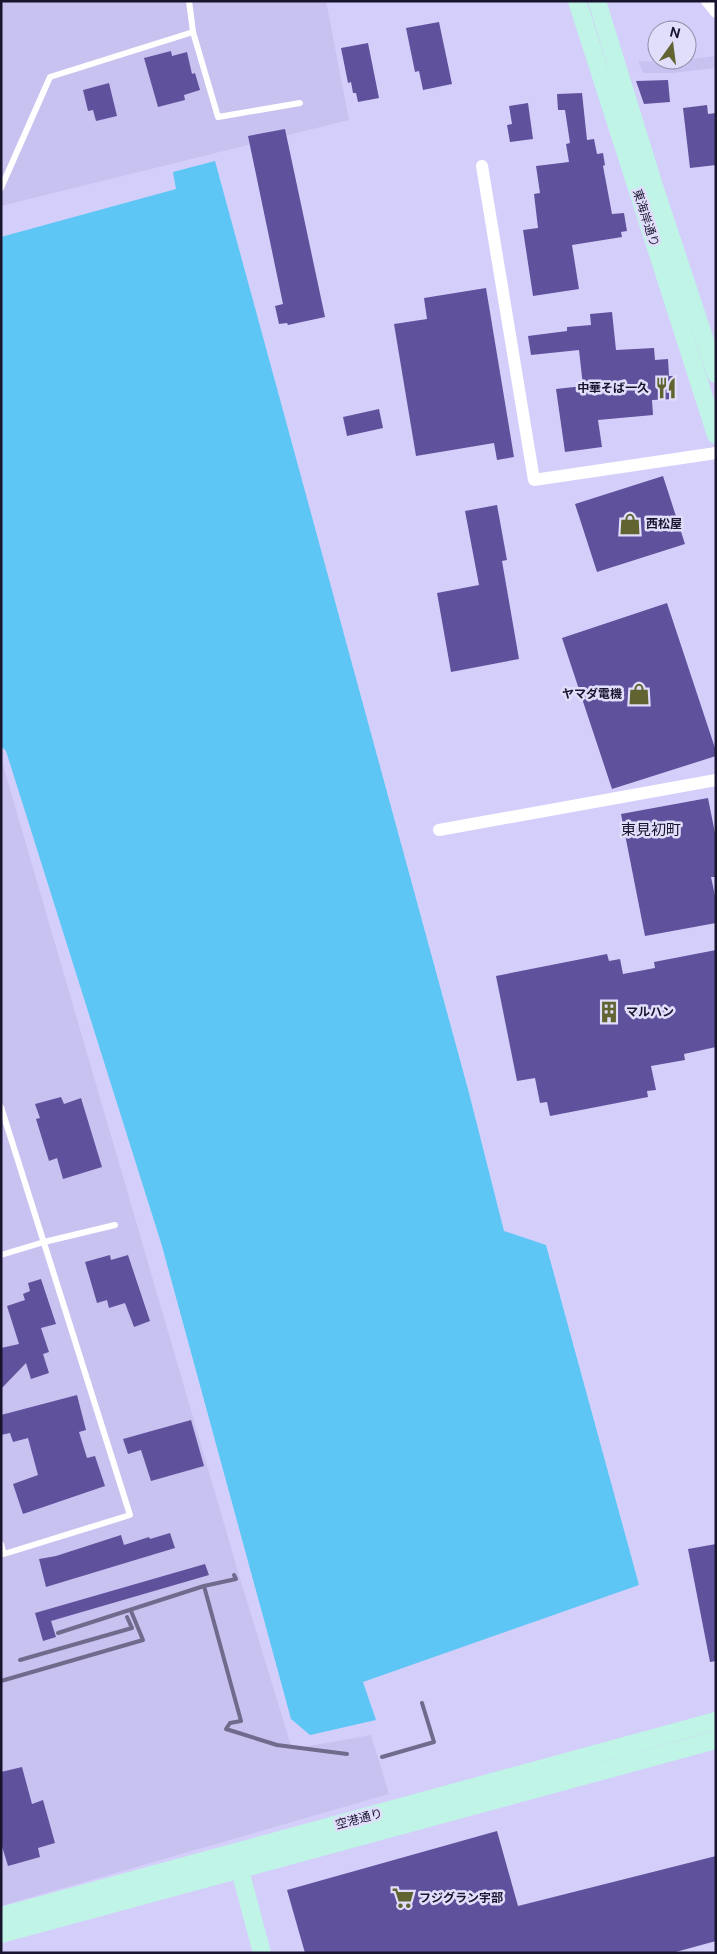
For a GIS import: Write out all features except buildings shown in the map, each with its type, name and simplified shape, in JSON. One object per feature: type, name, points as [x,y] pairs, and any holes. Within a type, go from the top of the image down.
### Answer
[{"type":"street","name":"東海岸通り","points":[[577,1],[716,435]]},
{"type":"street","name":"東海岸通り","points":[[597,1],[654,186],[716,374]]},
{"type":"street","points":[[707,1],[716,12]]},
{"type":"street","points":[[482,166],[534,480],[716,453]]},
{"type":"street","points":[[439,830],[716,780]]},
{"type":"street","name":"空港通り","points":[[3,1928],[235,1853],[716,1721]]},
{"type":"street","points":[[3,1928],[240,1870],[716,1740]]},
{"type":"street","points":[[235,1853],[262,1953]]},
{"type":"lane","points":[[189,1],[193,32],[218,117],[300,103]]},
{"type":"lane","points":[[1,188],[50,77],[193,32]]},
{"type":"lane","points":[[1,1107],[130,1515],[4,1554],[1,1544]]},
{"type":"lane","points":[[1,1255],[44,1242],[115,1225]]},
{"type":"shaded area","points":[[1,1],[326,1],[349,120],[1,206]]},
{"type":"shaded area","points":[[716,56],[716,68],[673,73],[643,73],[638,61],[647,61],[647,70],[697,70],[697,58]]},
{"type":"shaded area","points":[[1,758],[239,1575],[292,1749],[371,1735],[389,1794],[1,1906]]},
{"type":"water","points":[[215,161],[469,1093],[504,1231],[546,1245],[639,1585],[363,1682],[376,1720],[310,1735],[291,1719],[162,1246],[6,751],[1,746],[1,237],[176,189],[173,172]]},
{"type":"railway","points":[[58,1633],[204,1586],[236,1579],[234,1575]]},
{"type":"railway","points":[[204,1586],[241,1721],[230,1723],[226,1729],[277,1745],[347,1754]]},
{"type":"railway","points":[[1,1681],[143,1640],[131,1611]]},
{"type":"railway","points":[[20,1660],[132,1628],[127,1617]]},
{"type":"railway","points":[[382,1757],[434,1742],[422,1703]]},
{"type":"place","name":"中華そば一久","points":[[666,388]]},
{"type":"place","name":"西松屋","points":[[630,524]]},
{"type":"place","name":"ヤマダ電機","points":[[639,694]]},
{"type":"place","name":"マルハン","points":[[609,1012]]},
{"type":"place","name":"フジグラン宇部","points":[[403,1898]]},
{"type":"district","name":"東見初町","points":[[651,830]]}]
